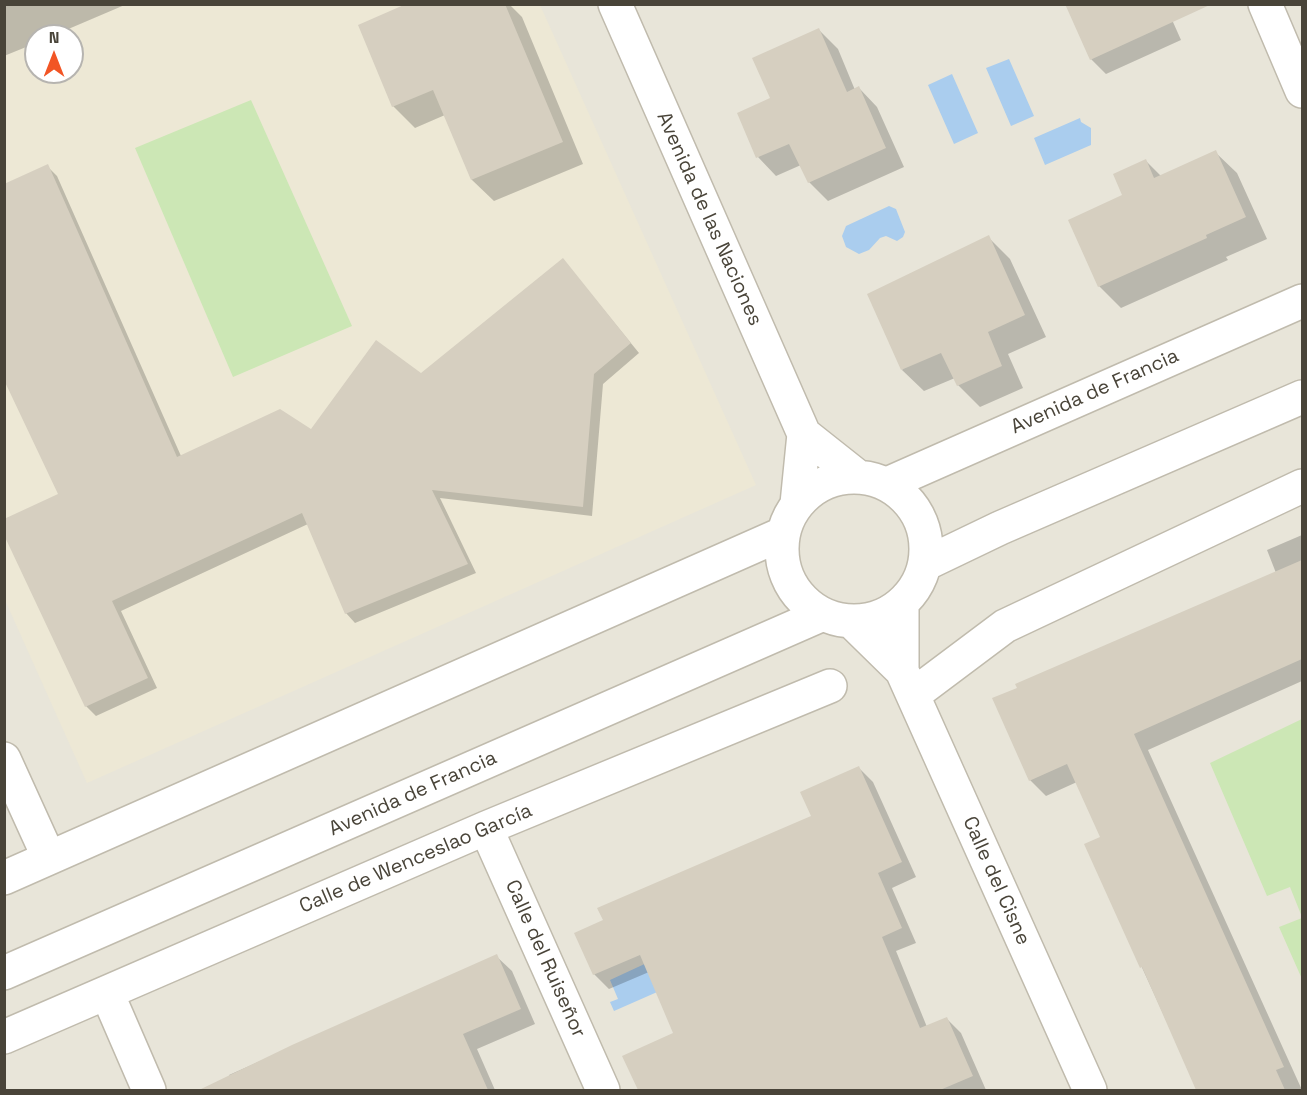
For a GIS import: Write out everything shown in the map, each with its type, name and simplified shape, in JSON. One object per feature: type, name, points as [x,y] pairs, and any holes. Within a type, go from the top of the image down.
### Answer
[{"type":"street","name":"Avenida de las Naciones","points":[[615,4],[804,434],[798,504]]},
{"type":"street","points":[[1265,4],[1302,91]]},
{"type":"street","name":"Avenida de Francia","points":[[872,480],[1302,301]]},
{"type":"street","points":[[926,564],[1011,523],[1302,397]]},
{"type":"street","name":"Avenida de las Naciones","points":[[804,434],[872,480]]},
{"type":"street","points":[[872,480],[911,504],[925,533],[926,564],[917,586],[903,603],[883,616],[837,618],[796,594],[782,565],[782,534],[791,512],[806,494],[825,482],[872,480]]},
{"type":"street","points":[[907,683],[1005,626],[1302,486]]},
{"type":"street","points":[[4,878],[782,534]]},
{"type":"street","name":"Calle del Cisne","points":[[903,603],[907,683],[1090,1090]]},
{"type":"street","name":"Avenida de Francia","points":[[4,973],[837,618]]},
{"type":"street","name":"Calle del Cisne","points":[[837,618],[907,683]]},
{"type":"street","name":"Calle de Wenceslao García","points":[[4,1037],[486,828],[830,686]]},
{"type":"street","points":[[4,759],[49,858]]},
{"type":"street","name":"Calle del Ruiseñor","points":[[486,828],[603,1090]]},
{"type":"street","points":[[107,993],[148,1090]]},
{"type":"shaded area","points":[[4,5],[540,5],[756,485],[87,783],[5,600]]},
{"type":"shaded area","points":[[5,5],[1302,5],[1302,1090],[5,1090]]},
{"type":"green space","points":[[251,100],[352,326],[233,377],[135,148]]},
{"type":"green space","points":[[1302,719],[1302,917],[1290,887],[1267,896],[1210,763]]},
{"type":"green space","points":[[1302,918],[1302,979],[1279,927]]},
{"type":"water","points":[[1009,59],[1034,116],[1011,126],[986,68]]},
{"type":"water","points":[[952,74],[978,133],[954,144],[928,85]]},
{"type":"water","points":[[1080,118],[1081,122],[1091,128],[1091,145],[1045,165],[1034,138]]},
{"type":"water","points":[[889,206],[896,209],[905,232],[903,237],[897,241],[886,236],[880,238],[869,250],[859,254],[846,247],[842,236],[846,226]]},
{"type":"water","points":[[651,961],[664,989],[614,1011],[610,1002],[618,999],[610,980]]},
{"type":"building","points":[[406,4],[505,4],[563,142],[471,180],[433,90],[392,107],[358,25]]},
{"type":"building","points":[[1065,4],[1212,4],[1090,60]]},
{"type":"building","points":[[819,28],[847,92],[859,86],[886,148],[808,183],[789,144],[756,158],[737,113],[770,98],[752,58]]},
{"type":"building","points":[[1216,150],[1246,217],[1206,235],[1207,238],[1098,287],[1068,220],[1122,195],[1113,174],[1146,159],[1154,178]]},
{"type":"building","points":[[48,164],[177,457],[280,409],[311,429],[376,340],[421,373],[563,258],[631,343],[594,374],[583,507],[432,490],[468,564],[345,614],[302,513],[112,601],[148,678],[85,707],[4,535],[4,519],[58,494],[4,380],[4,184]]},
{"type":"building","points":[[989,235],[1025,315],[988,332],[1002,366],[957,386],[941,353],[901,370],[867,294]]},
{"type":"building","points":[[1302,560],[1302,659],[1134,734],[1284,1067],[1276,1070],[1285,1090],[1196,1090],[1142,967],[1140,968],[1084,844],[1100,837],[1067,764],[1029,781],[992,698],[1017,688],[1015,684]]},
{"type":"building","points":[[859,766],[902,862],[878,873],[902,928],[882,937],[920,1028],[947,1017],[973,1076],[940,1090],[638,1090],[622,1056],[673,1033],[640,955],[593,975],[574,933],[603,920],[597,908],[811,816],[800,792]]},
{"type":"building","points":[[497,954],[521,1009],[463,1034],[488,1090],[199,1090],[292,1045]]}]
